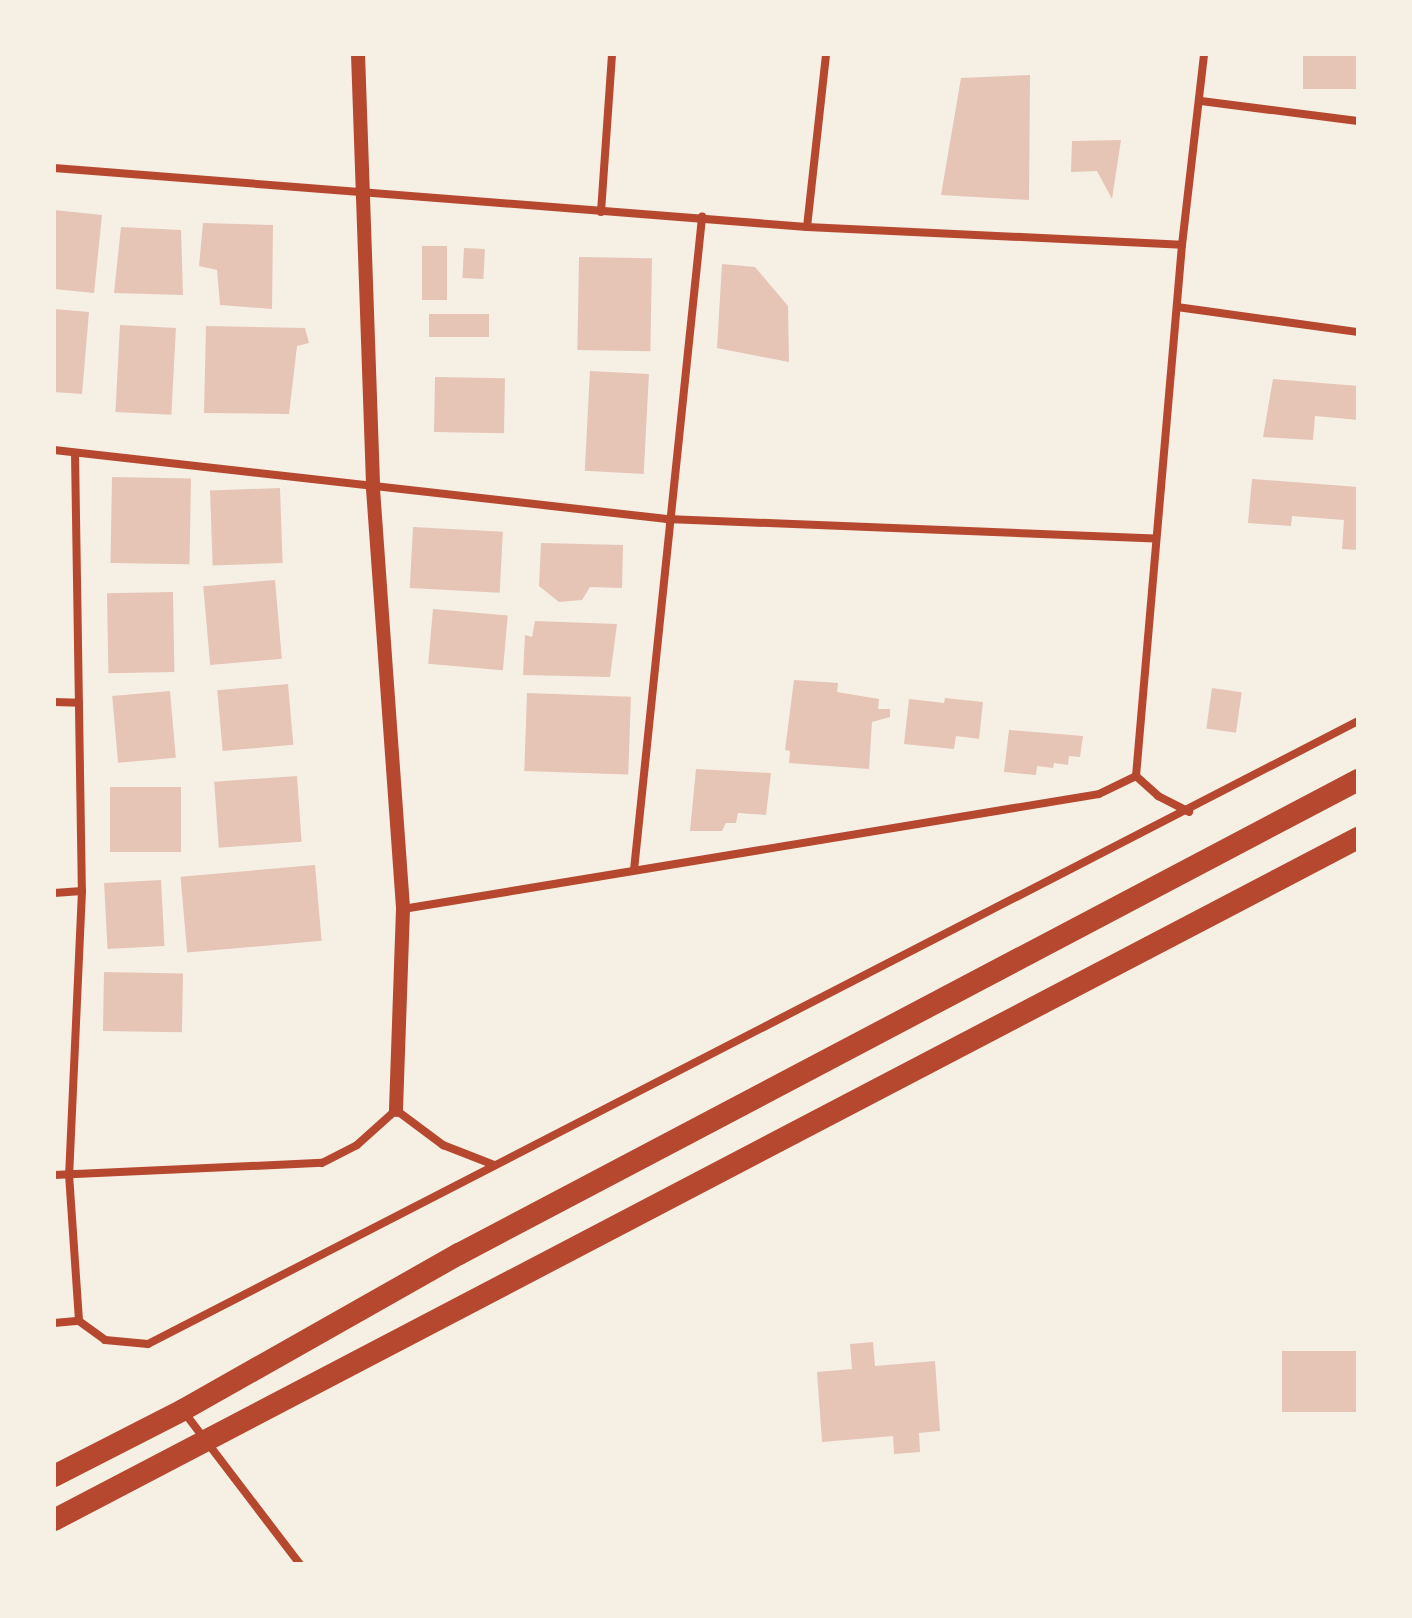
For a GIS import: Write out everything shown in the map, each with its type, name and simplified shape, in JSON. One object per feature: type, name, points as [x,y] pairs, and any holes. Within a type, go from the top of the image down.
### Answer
[{"type":"highway","points":[[54,1476],[183,1410],[459,1254],[1358,780]]},
{"type":"highway","points":[[54,1520],[1358,838]]},
{"type":"street","points":[[54,1175],[322,1163],[357,1145],[396,1110],[403,909],[373,489],[358,54]]},
{"type":"street","points":[[601,212],[612,54]]},
{"type":"street","points":[[807,227],[826,54]]},
{"type":"street","points":[[1136,776],[1182,245],[1204,54]]},
{"type":"street","points":[[1201,101],[1358,121]]},
{"type":"street","points":[[54,168],[362,195],[702,217],[807,227],[1182,245]]},
{"type":"street","points":[[634,870],[667,519],[702,217]]},
{"type":"street","points":[[1177,307],[1358,332]]},
{"type":"street","points":[[54,450],[373,489],[667,519],[1155,539]]},
{"type":"street","points":[[75,453],[82,891],[69,1174],[79,1321]]},
{"type":"street","points":[[54,702],[79,703]]},
{"type":"street","points":[[54,1323],[79,1321],[105,1340],[148,1344],[1189,812],[1358,721]]},
{"type":"street","points":[[403,909],[1099,794],[1136,776]]},
{"type":"street","points":[[1136,776],[1158,796],[1189,812]]},
{"type":"street","points":[[54,893],[82,891]]},
{"type":"street","points":[[396,1110],[443,1145],[494,1165]]},
{"type":"street","points":[[183,1410],[300,1564]]},
{"type":"building","points":[[1303,54],[1358,54],[1358,89],[1303,89]]},
{"type":"building","points":[[1030,75],[1029,200],[941,195],[961,78]]},
{"type":"building","points":[[1121,140],[1112,199],[1097,171],[1071,172],[1072,141]]},
{"type":"building","points":[[54,210],[102,215],[94,293],[54,289]]},
{"type":"building","points":[[203,223],[273,225],[272,309],[220,305],[217,270],[199,266]]},
{"type":"building","points":[[121,227],[181,230],[183,295],[114,293]]},
{"type":"building","points":[[422,246],[447,246],[447,300],[422,300]]},
{"type":"building","points":[[464,248],[485,249],[483,279],[462,278]]},
{"type":"building","points":[[579,257],[652,258],[650,351],[577,350]]},
{"type":"building","points":[[722,264],[755,267],[788,306],[789,362],[717,348]]},
{"type":"building","points":[[54,309],[89,312],[82,394],[54,392]]},
{"type":"building","points":[[429,314],[489,314],[489,337],[429,337]]},
{"type":"building","points":[[120,325],[176,328],[171,415],[115,412]]},
{"type":"building","points":[[206,326],[305,328],[309,343],[297,346],[289,414],[204,413]]},
{"type":"building","points":[[590,371],[649,374],[644,474],[585,471]]},
{"type":"building","points":[[435,377],[505,378],[504,433],[434,432]]},
{"type":"building","points":[[1273,379],[1358,386],[1358,420],[1315,416],[1313,440],[1263,437]]},
{"type":"building","points":[[112,477],[191,478],[189,564],[110,563]]},
{"type":"building","points":[[1252,479],[1358,487],[1358,550],[1342,549],[1344,520],[1292,516],[1291,526],[1248,523]]},
{"type":"building","points":[[280,488],[283,563],[213,565],[210,490]]},
{"type":"building","points":[[413,527],[503,532],[500,593],[410,588]]},
{"type":"building","points":[[541,543],[623,545],[622,588],[590,587],[582,600],[559,602],[539,586]]},
{"type":"building","points":[[275,580],[282,659],[210,665],[203,586]]},
{"type":"building","points":[[173,592],[174,672],[108,673],[107,593]]},
{"type":"building","points":[[433,609],[508,616],[503,670],[428,664]]},
{"type":"building","points":[[535,621],[617,624],[610,677],[523,675],[525,635],[532,637]]},
{"type":"building","points":[[794,680],[838,683],[837,692],[879,699],[878,709],[890,709],[890,717],[872,722],[869,769],[789,763],[790,751],[785,750]]},
{"type":"building","points":[[288,684],[293,745],[223,751],[217,690]]},
{"type":"building","points":[[1212,688],[1242,692],[1236,733],[1206,729]]},
{"type":"building","points":[[170,691],[176,758],[118,763],[112,696]]},
{"type":"building","points":[[527,693],[631,697],[628,775],[524,771]]},
{"type":"building","points":[[945,698],[983,702],[979,739],[956,736],[954,749],[904,744],[909,699],[944,703]]},
{"type":"building","points":[[1009,730],[1083,736],[1080,757],[1069,756],[1068,765],[1054,763],[1053,768],[1037,766],[1036,775],[1004,772]]},
{"type":"building","points":[[696,769],[771,773],[766,815],[738,813],[736,823],[726,823],[722,831],[690,831]]},
{"type":"building","points":[[297,776],[302,842],[219,848],[214,782]]},
{"type":"building","points":[[110,787],[181,787],[181,852],[110,852]]},
{"type":"building","points":[[315,865],[322,941],[187,952],[181,877]]},
{"type":"building","points":[[161,880],[164,946],[108,949],[104,883]]},
{"type":"building","points":[[104,972],[183,973],[182,1032],[103,1031]]},
{"type":"building","points":[[873,1342],[875,1366],[935,1361],[940,1431],[919,1433],[920,1452],[894,1454],[893,1436],[822,1442],[817,1372],[852,1369],[850,1344]]},
{"type":"building","points":[[1282,1351],[1358,1351],[1358,1412],[1282,1412]]}]
